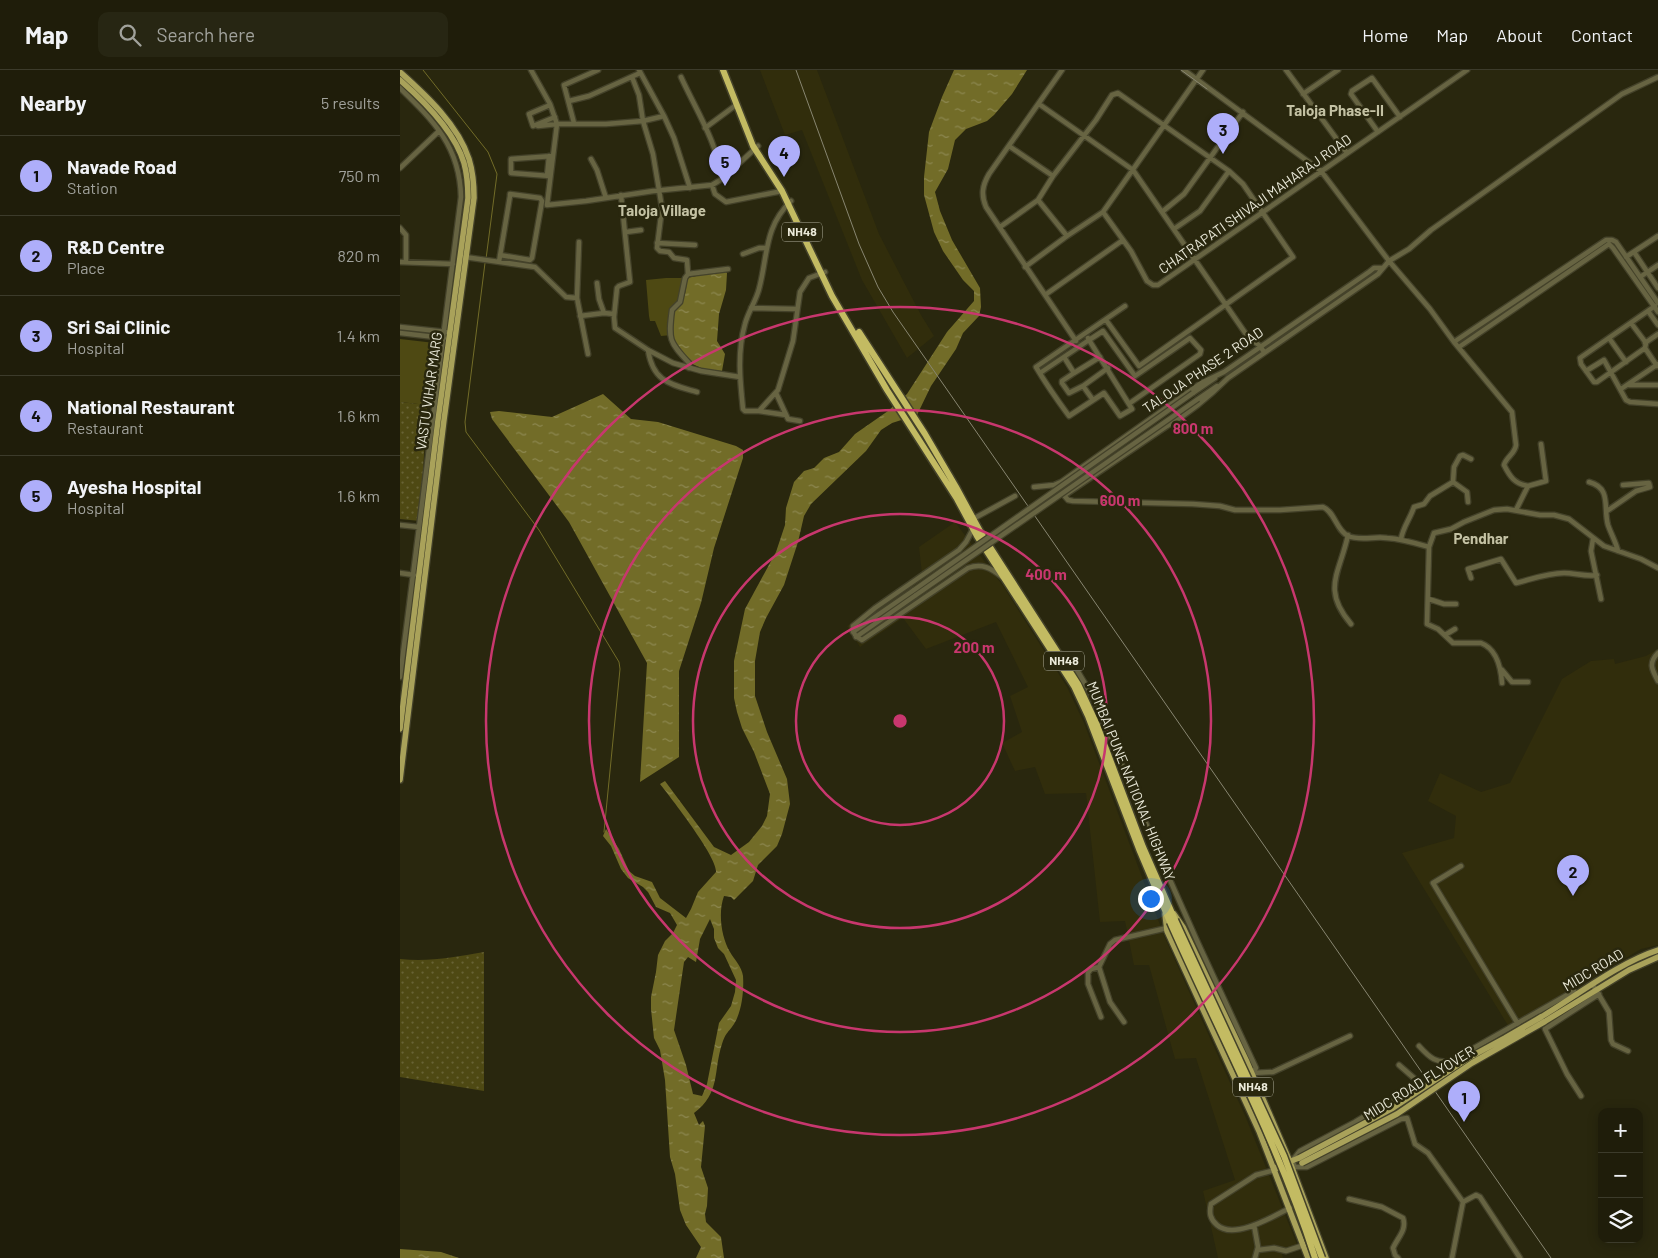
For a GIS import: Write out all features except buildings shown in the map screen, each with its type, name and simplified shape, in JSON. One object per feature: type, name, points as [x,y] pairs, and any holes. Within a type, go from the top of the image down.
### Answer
[{"type":"highway","name":"NH48","points":[[723,70],[736,105],[756,147],[790,202]]},
{"type":"highway","name":"NH48","points":[[728,70],[756,147],[790,202],[823,272]]},
{"type":"highway","name":"MUMBAI PUNE NATIONAL HIGHWAY","points":[[823,272],[850,319],[895,386],[956,487],[971,520],[973,529],[1065,671],[1088,716],[1139,849],[1166,907]]},
{"type":"highway","name":"MUMBAI PUNE NATIONAL HIGHWAY","points":[[823,272],[832,296],[887,390],[1078,684],[1094,718],[1166,907]]},
{"type":"highway","name":"NH48","points":[[1166,907],[1171,923],[1262,1123],[1297,1206],[1315,1258]]},
{"type":"highway","name":"NH48","points":[[1171,923],[1284,1156],[1324,1258]]},
{"type":"main road","points":[[400,72],[423,93],[444,118],[461,141],[469,159],[472,170],[474,198],[467,257]]},
{"type":"main road","name":"VASTU VIHAR MARG","points":[[400,80],[419,97],[456,144],[467,178],[468,198],[467,257],[450,335],[400,729]]},
{"type":"main road","points":[[400,780],[450,335]]},
{"type":"main road","points":[[1166,907],[1183,927],[1252,1073],[1292,1164],[1324,1258]]},
{"type":"main road","points":[[1171,923],[1275,1170],[1308,1258]]},
{"type":"main road","name":"MIDC ROAD","points":[[1544,1018],[1577,995],[1596,989],[1638,958],[1658,950]]},
{"type":"main road","name":"MIDC ROAD","points":[[1544,1018],[1641,963],[1658,957]]},
{"type":"main road","name":"MIDC ROAD FLYOVER","points":[[1292,1164],[1398,1114],[1472,1063],[1544,1018]]},
{"type":"main road","points":[[1275,1170],[1279,1171],[1292,1164]]},
{"type":"street","points":[[531,70],[550,106],[557,124],[548,176],[547,205],[658,190],[712,185],[722,179],[756,147]]},
{"type":"street","points":[[574,123],[564,84],[598,70]]},
{"type":"street","points":[[1062,70],[983,184],[982,197],[986,208],[1076,341]]},
{"type":"street","points":[[1184,70],[1243,112],[1321,172],[1389,261],[1512,412],[1516,445],[1515,450],[1508,456],[1504,465],[1514,481],[1528,486],[1544,483],[1547,479],[1540,444]]},
{"type":"street","points":[[1026,267],[1103,212],[1203,70]]},
{"type":"street","points":[[1303,94],[1338,70]]},
{"type":"street","name":"CHATRAPATI SHIVAJI MAHARAJ ROAD","points":[[1122,240],[1147,281],[1152,285],[1158,284],[1400,117],[1461,72],[1468,70]]},
{"type":"street","points":[[1288,71],[1347,153]]},
{"type":"street","points":[[569,101],[589,96],[632,78],[639,72],[674,138],[690,188]]},
{"type":"street","points":[[680,77],[706,128],[718,158],[722,179]]},
{"type":"street","name":"TALOJA PHASE 2 ROAD","points":[[1065,495],[1184,416],[1207,399],[1228,378],[1378,274],[1389,261],[1409,249],[1431,230],[1622,94],[1658,77]]},
{"type":"street","points":[[632,78],[639,96],[643,121],[653,154],[662,215],[657,248],[660,251],[669,252],[674,258],[687,260],[688,274],[680,302],[672,310],[671,336],[673,346],[689,363],[689,368]]},
{"type":"street","points":[[1378,132],[1351,94],[1352,90],[1373,79],[1400,117]]},
{"type":"street","points":[[400,88],[426,115],[453,152],[460,178],[461,207],[453,264],[450,335],[419,527],[414,575],[402,639],[400,677]]},
{"type":"street","points":[[1000,228],[1038,200],[1053,176],[1084,136],[1112,95],[1118,93],[1229,171],[1243,184],[1292,258],[1139,366],[1106,320]]},
{"type":"street","points":[[1039,104],[1133,170],[1248,337],[1260,346],[1264,352]]},
{"type":"street","points":[[706,128],[736,105]]},
{"type":"street","points":[[550,106],[529,114],[531,120],[534,126],[555,117]]},
{"type":"street","points":[[544,108],[548,120]]},
{"type":"street","points":[[1162,212],[1184,194],[1243,112]]},
{"type":"street","points":[[538,126],[574,123],[606,124],[643,121],[664,116]]},
{"type":"street","points":[[401,165],[439,131]]},
{"type":"street","points":[[1009,146],[1053,176]]},
{"type":"street","points":[[548,176],[511,173],[511,159],[551,156]]},
{"type":"street","points":[[591,159],[597,170],[606,198]]},
{"type":"street","points":[[1174,229],[1200,211],[1229,171]]},
{"type":"street","points":[[712,185],[715,194],[726,202],[782,191]]},
{"type":"street","points":[[496,262],[500,255],[510,194],[540,198],[542,201],[532,258],[530,260],[500,255]]},
{"type":"street","points":[[621,195],[630,282],[617,288],[614,314],[615,328],[648,350],[674,363],[689,368],[740,378]]},
{"type":"street","points":[[1038,200],[1067,236]]},
{"type":"street","points":[[786,415],[744,410],[740,378],[741,344],[745,323],[759,291],[766,248],[774,221],[790,202]]},
{"type":"street","points":[[1045,295],[1122,240],[1103,212]]},
{"type":"street","points":[[400,228],[406,235],[406,262]]},
{"type":"street","points":[[626,232],[640,230]]},
{"type":"street","points":[[1626,257],[1658,237]]},
{"type":"street","points":[[1454,342],[1603,241],[1616,242],[1657,304],[1658,312]]},
{"type":"street","points":[[579,242],[576,298],[588,354]]},
{"type":"street","points":[[1609,242],[1657,304]]},
{"type":"street","points":[[1459,347],[1609,242]]},
{"type":"street","points":[[657,243],[694,245]]},
{"type":"street","points":[[743,254],[759,248],[766,248]]},
{"type":"street","points":[[1634,252],[1658,288]]},
{"type":"street","points":[[467,257],[535,266],[566,297],[576,298]]},
{"type":"street","points":[[400,262],[453,264]]},
{"type":"street","points":[[1640,277],[1658,265]]},
{"type":"street","name":"TALOJA PHASE 2 ROAD","points":[[1034,487],[1054,485],[1201,383],[1224,372],[1374,268],[1382,268]]},
{"type":"street","points":[[688,274],[728,269]]},
{"type":"street","points":[[759,411],[776,393],[793,341],[800,292],[809,278],[823,272]]},
{"type":"street","points":[[597,283],[599,299],[604,313]]},
{"type":"street","points":[[1657,304],[1580,358],[1579,361],[1595,382],[1626,362],[1658,334]]},
{"type":"street","points":[[1086,334],[1130,403],[1132,408],[1120,416],[1104,393],[1069,416],[1036,367],[1125,306]]},
{"type":"street","points":[[751,308],[797,310]]},
{"type":"street","points":[[1648,311],[1658,325]]},
{"type":"street","points":[[580,316],[604,313],[614,314]]},
{"type":"street","points":[[1621,389],[1658,365],[1631,323]]},
{"type":"street","points":[[400,327],[450,335]]},
{"type":"street","points":[[1040,373],[1103,330],[1135,376],[1191,338],[1202,353],[1130,403]]},
{"type":"street","points":[[400,333],[450,335]]},
{"type":"street","points":[[1609,338],[1626,362]]},
{"type":"street","points":[[1176,339],[1180,344]]},
{"type":"street","points":[[648,350],[650,363],[660,378],[697,392]]},
{"type":"street","points":[[1064,356],[1074,373]]},
{"type":"street","points":[[1152,356],[1156,362]]},
{"type":"street","points":[[1100,357],[1062,381],[1062,383],[1070,394],[1108,368]]},
{"type":"street","points":[[1586,371],[1604,360],[1628,401],[1658,404]]},
{"type":"street","points":[[854,634],[1224,372]]},
{"type":"street","points":[[854,634],[916,595],[1228,378]]},
{"type":"street","points":[[1627,384],[1658,385]]},
{"type":"street","points":[[1083,386],[1093,400]]},
{"type":"street","points":[[776,393],[788,419],[800,421]]},
{"type":"street","points":[[1453,482],[1454,467],[1460,456],[1464,455],[1471,460]]},
{"type":"street","points":[[1453,482],[1467,492],[1468,502]]},
{"type":"street","points":[[1402,539],[1404,526],[1414,507],[1424,504],[1430,496],[1453,482]]},
{"type":"street","points":[[1589,482],[1601,487],[1606,501],[1608,524],[1618,551]]},
{"type":"street","points":[[1607,511],[1636,491],[1650,487],[1650,483],[1623,485]]},
{"type":"street","points":[[1054,485],[1068,500],[1073,501],[1220,506],[1261,510],[1323,507],[1329,511],[1343,532],[1348,536],[1355,538],[1386,537],[1402,539],[1429,548]]},
{"type":"street","points":[[1516,510],[1528,486]]},
{"type":"street","points":[[971,520],[1015,496]]},
{"type":"street","points":[[1528,682],[1512,682],[1501,669],[1486,645],[1453,643],[1438,629],[1427,624],[1429,548],[1434,534],[1451,529],[1494,510],[1516,510],[1569,519],[1604,546],[1656,566],[1658,559]]},
{"type":"street","points":[[400,525],[419,527]]},
{"type":"street","points":[[973,529],[959,550],[875,608],[853,626],[854,634],[862,640],[968,568],[982,566],[992,569],[1006,581]]},
{"type":"street","points":[[1348,536],[1334,583],[1340,611],[1351,624]]},
{"type":"street","points":[[1594,539],[1591,551],[1601,599]]},
{"type":"street","points":[[1471,578],[1468,570],[1501,559],[1516,584],[1541,576],[1564,573],[1597,575]]},
{"type":"street","points":[[400,573],[414,575]]},
{"type":"street","points":[[1429,599],[1444,604],[1456,604]]},
{"type":"street","points":[[1445,635],[1455,629]]},
{"type":"street","points":[[1658,653],[1652,659],[1651,665],[1658,681]]},
{"type":"street","points":[[1060,654],[1068,655],[1096,702],[1166,871],[1256,1068],[1252,1073]]},
{"type":"street","points":[[1501,669],[1502,684]]},
{"type":"street","points":[[1461,866],[1432,883],[1518,1024]]},
{"type":"street","points":[[1101,1017],[1087,977],[1091,969],[1099,966],[1110,944],[1115,940],[1171,923]]},
{"type":"street","points":[[1099,966],[1110,1002],[1124,1022]]},
{"type":"street","points":[[1581,1096],[1567,1074],[1545,1029],[1596,989],[1609,1012],[1613,1044],[1628,1051]]},
{"type":"street","points":[[1419,1046],[1434,1060],[1446,1062],[1518,1024],[1574,991],[1577,995]]},
{"type":"street","points":[[1252,1073],[1273,1072],[1350,1036]]},
{"type":"street","points":[[1399,1065],[1415,1079],[1413,1087],[1355,1122],[1300,1151],[1292,1164],[1306,1167],[1407,1118],[1415,1144],[1428,1153],[1462,1202],[1452,1258]]},
{"type":"street","points":[[1275,1170],[1256,1175],[1211,1204],[1212,1221],[1222,1230],[1237,1230],[1254,1225],[1290,1208]]},
{"type":"street","points":[[1462,1202],[1476,1195],[1480,1197],[1520,1258]]},
{"type":"street","points":[[1349,1199],[1382,1207],[1403,1218],[1403,1232],[1393,1248],[1398,1258]]},
{"type":"street","points":[[1254,1225],[1258,1250],[1255,1258]]},
{"type":"street","points":[[1258,1250],[1274,1248],[1286,1251],[1304,1246]]},
{"type":"shaded area","points":[[760,70],[817,70],[879,234],[934,336],[907,358],[862,280],[802,130],[785,135]]},
{"type":"shaded area","points":[[687,278],[687,284],[682,300],[673,311],[672,335],[661,336],[655,321],[650,321],[646,280]]},
{"type":"shaded area","points":[[400,339],[435,343],[427,405],[400,402]]},
{"type":"shaded area","points":[[400,402],[427,405],[420,521],[400,519]]},
{"type":"shaded area","points":[[955,522],[1003,586],[1067,687],[1084,723],[1165,938],[1246,1118],[1298,1247],[1282,1254],[1283,1258],[1218,1258],[1203,1191],[1235,1180],[1196,1058],[1175,1059],[1149,965],[1134,965],[1125,921],[1100,922],[1086,793],[1045,794],[1035,767],[1015,771],[1002,743],[1022,732],[1010,696],[1028,687],[996,622],[926,649],[903,618],[860,647],[847,626],[922,574],[919,547]]},
{"type":"shaded area","points":[[1658,649],[1658,945],[1641,949],[1509,1027],[1402,853],[1454,838],[1456,816],[1428,801],[1440,773],[1481,792],[1510,783],[1562,679],[1591,661],[1614,659],[1615,664],[1646,656]]},
{"type":"shaded area","points":[[484,952],[484,1091],[400,1077],[400,959],[432,959]]},
{"type":"water","points":[[954,70],[1027,70],[1012,94],[994,115],[987,121],[966,129],[955,140],[948,169],[935,192],[940,211],[952,240],[980,288],[981,307],[979,316],[963,333],[956,349],[931,386],[917,415],[892,423],[881,430],[866,451],[811,504],[804,516],[784,585],[760,632],[755,661],[755,696],[767,732],[787,779],[790,804],[777,846],[758,865],[753,881],[734,900],[731,897],[724,896],[722,902],[721,917],[724,939],[743,976],[742,1001],[737,1019],[722,1044],[712,1089],[703,1105],[694,1113],[699,1125],[703,1121],[705,1126],[701,1167],[708,1188],[706,1222],[721,1237],[724,1258],[696,1258],[701,1247],[686,1225],[680,1210],[675,1174],[670,1157],[665,1080],[660,1050],[654,1038],[651,1009],[651,997],[658,955],[665,941],[673,933],[677,925],[670,913],[656,907],[643,887],[628,878],[621,869],[611,846],[603,836],[606,829],[619,849],[629,871],[635,876],[652,882],[660,898],[686,918],[698,892],[716,872],[715,865],[693,828],[660,784],[665,781],[714,847],[731,855],[749,842],[762,826],[767,816],[770,794],[754,752],[742,728],[734,698],[734,661],[745,609],[776,552],[785,525],[786,508],[794,482],[804,471],[814,468],[824,458],[839,452],[855,434],[888,411],[907,394],[947,332],[974,301],[974,291],[963,280],[943,251],[934,232],[924,195],[929,132]],"holes":[[[710,919],[714,929],[714,938],[718,948],[724,954],[736,980],[731,1006],[719,1023],[707,1084],[702,1096],[693,1094],[686,1065],[674,1030],[684,962],[688,957],[696,962],[700,939]]]},
{"type":"water","points":[[724,270],[727,273],[726,290],[719,314],[717,341],[725,354],[722,371],[706,370],[690,363],[674,345],[672,335],[673,311],[684,296],[687,278]]},
{"type":"water","points":[[603,394],[631,419],[658,422],[736,446],[743,450],[743,458],[714,548],[701,603],[679,671],[679,757],[640,782],[647,663],[569,522],[492,419],[490,412],[499,411],[552,417]]},
{"type":"water","points":[[400,1249],[441,1252],[459,1258],[400,1258]]},
{"type":"waterway","points":[[423,70],[488,152],[497,174],[486,259]]},
{"type":"waterway","points":[[485,263],[465,422],[466,432],[539,530],[619,662],[620,669],[604,832]]},
{"type":"railway","points":[[796,70],[859,244],[878,287],[893,312],[1551,1258]]},
{"type":"railway","points":[[1181,70],[1207,89]]},
{"type":"place","name":"Sri Sai Clinic","points":[[1223,154]]},
{"type":"place","name":"National Restaurant","points":[[784,177]]},
{"type":"place","name":"Ayesha Hospital","points":[[725,186]]},
{"type":"place","name":"R&D Centre","points":[[1573,896]]},
{"type":"place","name":"Navade Road","points":[[1464,1122]]},
{"type":"district","name":"Taloja Phase-II","points":[[1335,111]]},
{"type":"district","name":"Taloja Village","points":[[662,211]]},
{"type":"district","name":"Pendhar","points":[[1481,539]]}]
